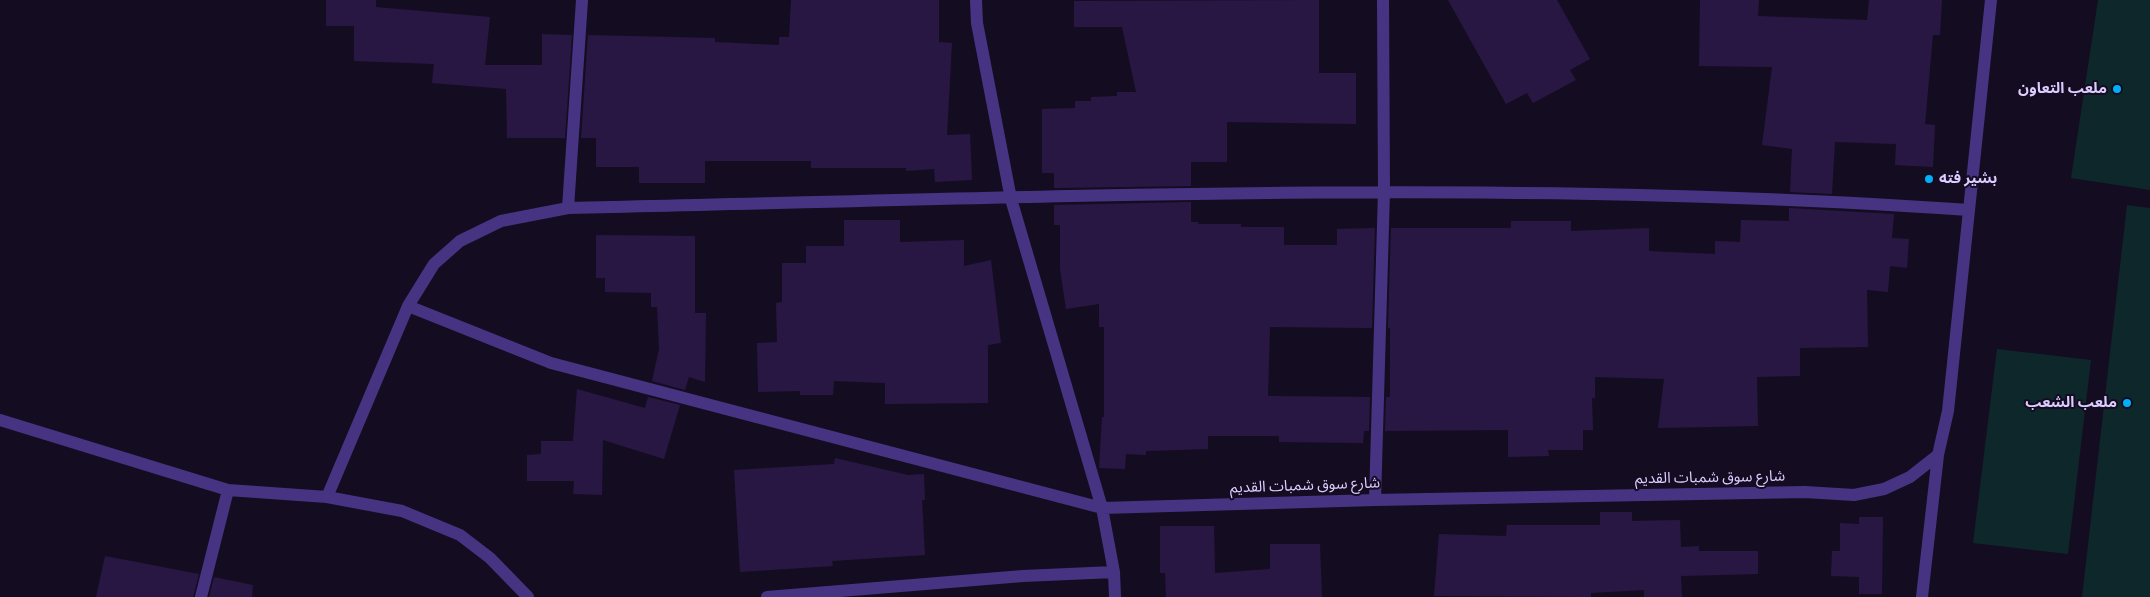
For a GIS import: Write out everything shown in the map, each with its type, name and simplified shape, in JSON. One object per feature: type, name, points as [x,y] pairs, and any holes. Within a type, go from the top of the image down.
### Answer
[{"type":"street","points":[[568,208],[582,0]]},
{"type":"street","points":[[976,0],[977,22],[1011,199],[1102,508],[1114,572],[1115,597]]},
{"type":"street","points":[[1375,500],[1384,191],[1383,0]]},
{"type":"street","points":[[1922,597],[1938,455],[1948,411],[1991,0]]},
{"type":"street","points":[[327,497],[408,306],[434,264],[460,242],[501,221],[568,208],[1384,191],[1741,198],[1870,203],[1969,210]]},
{"type":"street","name":"شارع سوق شمبات القديم","points":[[408,306],[551,363],[1102,508],[1375,500],[1805,492],[1854,495],[1884,489],[1910,477],[1938,455]]},
{"type":"street","points":[[0,420],[228,490],[327,497],[402,511],[460,535],[490,558],[528,597]]},
{"type":"street","points":[[201,597],[228,490]]},
{"type":"street","points":[[767,597],[1023,576],[1114,572]]},
{"type":"green space","name":"ملعب التعاون","points":[[2098,0],[2150,0],[2150,190],[2071,178]]},
{"type":"green space","name":"ملعب الشعب","points":[[2127,205],[2150,208],[2150,597],[2082,597]]},
{"type":"green space","points":[[1997,349],[2091,360],[2068,554],[1973,543]]},
{"type":"building","points":[[326,0],[376,0],[376,7],[490,17],[485,65],[542,65],[542,34],[572,35],[565,138],[507,138],[506,89],[432,83],[434,64],[354,61],[354,26],[326,26]]},
{"type":"building","points":[[791,0],[939,0],[939,42],[952,43],[947,135],[970,134],[972,180],[935,182],[934,169],[906,171],[906,168],[811,168],[811,161],[705,161],[705,183],[639,183],[639,167],[596,167],[596,138],[581,138],[588,35],[715,38],[715,42],[779,45],[779,37],[789,37]]},
{"type":"building","points":[[1319,0],[1319,73],[1356,73],[1356,124],[1227,122],[1227,162],[1191,162],[1191,186],[1054,188],[1054,173],[1042,173],[1042,109],[1075,108],[1075,101],[1091,101],[1091,97],[1117,96],[1117,92],[1136,92],[1122,27],[1074,27],[1074,1]]},
{"type":"building","points":[[1448,0],[1557,0],[1590,59],[1570,70],[1576,80],[1533,103],[1527,93],[1506,104]]},
{"type":"building","points":[[1700,0],[1759,0],[1758,16],[1867,20],[1869,0],[1942,0],[1940,35],[1933,35],[1925,124],[1935,125],[1933,167],[1895,165],[1896,144],[1835,142],[1832,194],[1790,192],[1792,149],[1762,145],[1772,67],[1699,66]]},
{"type":"building","points":[[1191,202],[1191,222],[1198,222],[1198,224],[1241,224],[1241,227],[1284,227],[1284,245],[1337,245],[1337,229],[1375,228],[1372,328],[1270,327],[1268,396],[1370,397],[1369,431],[1364,431],[1363,443],[1279,442],[1279,436],[1208,436],[1208,449],[1146,451],[1146,455],[1126,454],[1125,469],[1099,468],[1102,417],[1104,417],[1104,327],[1099,327],[1099,304],[1066,309],[1060,269],[1060,225],[1054,225],[1054,205]]},
{"type":"building","points":[[1789,208],[1894,214],[1892,238],[1909,239],[1907,268],[1890,266],[1888,292],[1867,290],[1868,347],[1800,348],[1800,376],[1757,377],[1758,426],[1658,428],[1664,379],[1595,377],[1595,398],[1592,398],[1593,430],[1583,430],[1583,450],[1548,450],[1549,456],[1508,457],[1508,430],[1385,431],[1386,397],[1390,397],[1390,328],[1388,328],[1391,228],[1511,228],[1511,221],[1571,221],[1571,231],[1649,228],[1649,251],[1715,254],[1715,241],[1740,242],[1741,220],[1789,221]]},
{"type":"building","points":[[844,220],[900,220],[900,242],[964,240],[964,266],[991,260],[1001,343],[988,345],[988,403],[885,404],[885,383],[834,381],[833,395],[800,395],[800,391],[758,392],[757,343],[777,342],[776,303],[782,302],[782,263],[806,263],[806,246],[844,246]]},
{"type":"building","points":[[596,235],[695,236],[695,313],[706,313],[705,382],[689,377],[685,390],[652,381],[659,349],[657,307],[651,307],[651,293],[605,292],[605,278],[596,278]]},
{"type":"building","points":[[577,389],[645,408],[648,397],[680,405],[664,459],[603,440],[602,495],[573,494],[574,481],[527,481],[527,455],[541,454],[541,441],[573,441]]},
{"type":"building","points":[[835,458],[908,475],[924,474],[925,500],[922,500],[925,555],[832,561],[833,566],[740,572],[734,470],[834,464]]},
{"type":"building","points":[[1600,512],[1632,512],[1632,521],[1680,520],[1681,547],[1699,546],[1699,551],[1758,551],[1758,574],[1681,576],[1682,597],[1644,597],[1644,590],[1591,593],[1591,597],[1434,596],[1439,534],[1506,536],[1507,525],[1600,525]]},
{"type":"building","points":[[1859,517],[1883,517],[1882,594],[1859,594],[1859,577],[1831,576],[1832,551],[1840,551],[1840,523],[1859,524]]},
{"type":"building","points":[[1160,526],[1214,526],[1215,573],[1270,569],[1270,544],[1320,544],[1322,597],[1166,597],[1165,573],[1160,573]]},
{"type":"building","points":[[105,556],[199,574],[193,597],[96,597]]},
{"type":"building","points":[[214,577],[253,585],[252,597],[209,597]]},
{"type":"place","name":"ملعب التعاون","points":[[2117,89]]},
{"type":"place","name":"بشير فته","points":[[1929,179]]},
{"type":"place","name":"ملعب الشعب","points":[[2127,403]]}]
